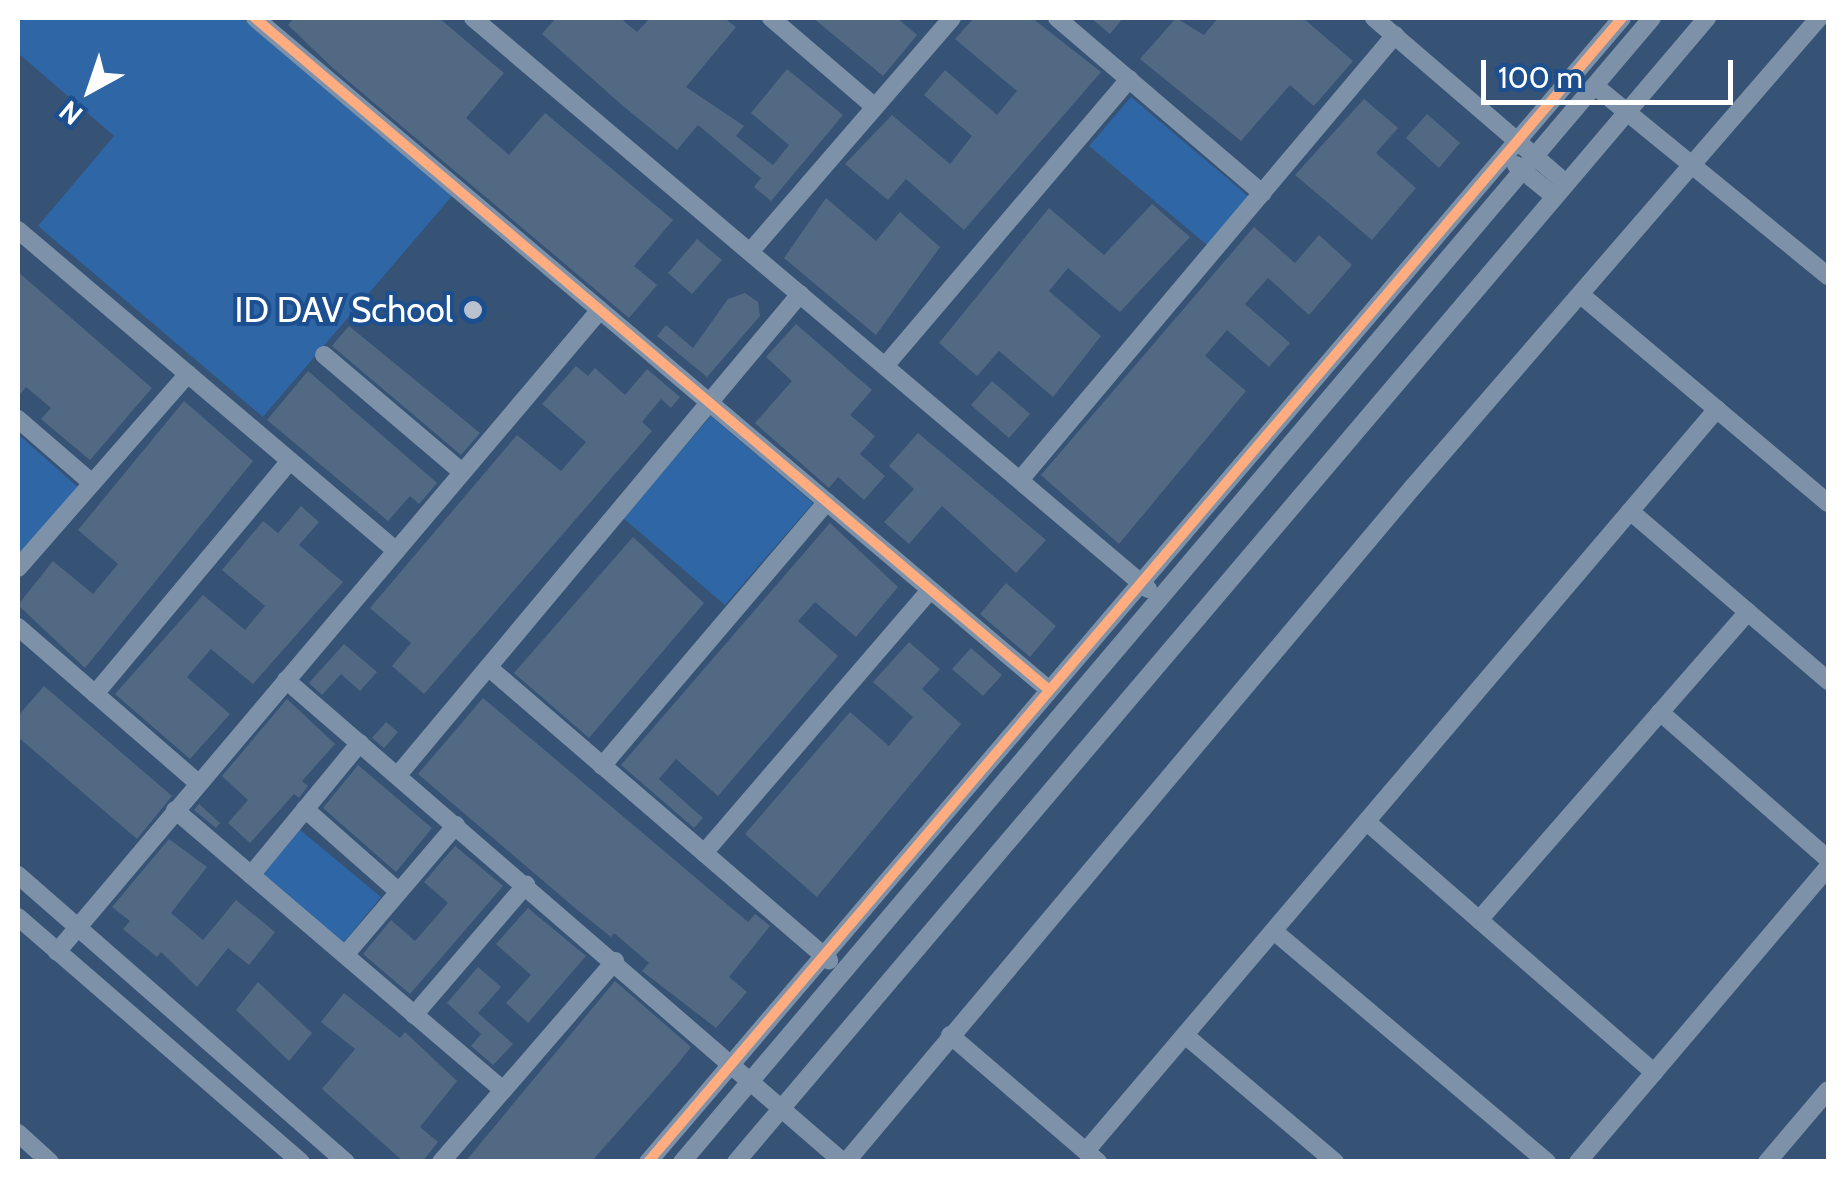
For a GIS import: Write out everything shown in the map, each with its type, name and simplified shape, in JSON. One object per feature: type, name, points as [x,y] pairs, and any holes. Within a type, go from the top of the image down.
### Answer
[{"type":"street","points":[[254,18],[1048,690]]},
{"type":"street","points":[[472,18],[1160,599]]},
{"type":"street","points":[[771,18],[875,107]]},
{"type":"street","points":[[750,252],[952,18]]},
{"type":"street","points":[[1057,18],[1262,193]]},
{"type":"street","points":[[1374,18],[1560,190]]},
{"type":"street","points":[[648,1162],[1622,18]]},
{"type":"street","points":[[682,1162],[1652,18]]},
{"type":"street","points":[[736,1162],[1707,18]]},
{"type":"street","points":[[286,680],[732,1061],[750,1082],[844,1162],[1819,18]]},
{"type":"street","points":[[1020,480],[1395,36]]},
{"type":"street","points":[[885,366],[1129,79]]},
{"type":"street","points":[[1595,86],[1828,276]]},
{"type":"street","points":[[18,230],[396,550]]},
{"type":"street","points":[[398,775],[800,294]]},
{"type":"street","points":[[1581,296],[1828,503]]},
{"type":"street","points":[[57,952],[600,310]]},
{"type":"street","points":[[324,355],[462,472]]},
{"type":"street","points":[[18,568],[188,374]]},
{"type":"street","points":[[950,1035],[1092,1156],[1186,1036],[1717,409]]},
{"type":"street","points":[[18,419],[92,484]]},
{"type":"street","points":[[95,694],[290,461]]},
{"type":"street","points":[[602,766],[827,502]]},
{"type":"street","points":[[1630,511],[1828,681]]},
{"type":"street","points":[[704,853],[930,590]]},
{"type":"street","points":[[1479,920],[1748,612]]},
{"type":"street","points":[[18,627],[198,783]]},
{"type":"street","points":[[488,667],[842,971]]},
{"type":"street","points":[[1660,712],[1828,859]]},
{"type":"street","points":[[251,875],[360,743]]},
{"type":"street","points":[[305,809],[399,892]]},
{"type":"street","points":[[176,810],[503,1090]]},
{"type":"street","points":[[1367,822],[1654,1072]]},
{"type":"street","points":[[345,955],[456,825]]},
{"type":"street","points":[[1578,1162],[1828,867]]},
{"type":"street","points":[[18,875],[346,1162]]},
{"type":"street","points":[[414,1015],[526,885]]},
{"type":"street","points":[[18,918],[301,1162]]},
{"type":"street","points":[[1275,932],[1546,1162]]},
{"type":"street","points":[[442,1162],[615,961]]},
{"type":"street","points":[[1186,1036],[1335,1162]]},
{"type":"street","points":[[1767,1162],[1828,1090]]},
{"type":"street","points":[[18,1134],[50,1162]]},
{"type":"shaded area","points":[[18,18],[242,18],[452,196],[263,417],[38,226],[114,136],[18,53]]},
{"type":"shaded area","points":[[1131,97],[1248,196],[1207,245],[1089,146]]},
{"type":"shaded area","points":[[711,416],[813,503],[725,605],[623,518]]},
{"type":"shaded area","points":[[18,434],[79,488],[18,558]]},
{"type":"shaded area","points":[[299,829],[381,897],[343,943],[261,875]]},
{"type":"building","points":[[294,18],[439,18],[504,73],[466,118],[509,155],[545,113],[673,220],[634,266],[657,285],[629,318],[335,70],[288,25]]},
{"type":"building","points":[[556,18],[620,18],[637,32],[650,18],[724,18],[736,27],[686,87],[744,126],[736,136],[773,165],[789,145],[751,113],[787,69],[843,115],[771,201],[754,187],[761,178],[698,125],[677,150],[623,106],[542,34]]},
{"type":"building","points":[[813,18],[897,18],[917,35],[883,76]]},
{"type":"building","points":[[974,18],[1032,18],[1101,72],[964,230],[906,179],[888,200],[845,164],[892,115],[950,164],[972,136],[924,95],[945,70],[997,115],[1017,91],[955,39]]},
{"type":"building","points":[[1091,18],[1123,18],[1110,34]]},
{"type":"building","points":[[1176,18],[1204,35],[1218,18],[1303,18],[1353,61],[1314,106],[1290,85],[1241,141],[1140,59]]},
{"type":"building","points":[[1364,99],[1398,128],[1376,153],[1416,188],[1372,240],[1295,175]]},
{"type":"building","points":[[1427,114],[1460,143],[1439,168],[1406,138]]},
{"type":"building","points":[[826,198],[876,241],[900,212],[940,247],[876,335],[784,258]]},
{"type":"building","points":[[1152,204],[1190,237],[1120,312],[1068,268],[1049,291],[1101,336],[1053,397],[999,351],[977,376],[939,343],[1049,208],[1104,255]]},
{"type":"building","points":[[1254,227],[1295,263],[1319,235],[1352,265],[1309,315],[1268,278],[1245,304],[1290,343],[1269,367],[1227,330],[1205,356],[1246,391],[1119,544],[1041,475]]},
{"type":"building","points":[[697,239],[722,260],[692,294],[668,273]]},
{"type":"building","points":[[18,272],[152,388],[90,460],[41,419],[51,408],[26,387],[18,397]]},
{"type":"building","points":[[745,293],[758,302],[760,316],[707,377],[657,336],[666,325],[693,348],[728,299]]},
{"type":"building","points":[[796,324],[872,390],[850,415],[875,436],[860,454],[885,476],[864,500],[838,477],[829,488],[755,423],[792,381],[766,357]]},
{"type":"building","points":[[349,326],[480,433],[461,455],[332,346]]},
{"type":"building","points":[[576,366],[588,376],[595,368],[625,395],[647,369],[680,397],[671,408],[661,399],[642,422],[652,431],[424,694],[392,666],[411,643],[370,608],[517,435],[561,471],[586,442],[542,404]]},
{"type":"building","points":[[308,371],[437,483],[419,504],[410,496],[388,521],[267,420]]},
{"type":"building","points":[[992,381],[1030,414],[1009,438],[971,405]]},
{"type":"building","points":[[184,401],[253,461],[85,668],[18,605],[53,561],[93,594],[118,564],[78,530]]},
{"type":"building","points":[[918,433],[1046,540],[1016,573],[942,506],[909,544],[884,522],[914,489],[889,466]]},
{"type":"building","points":[[301,506],[319,522],[299,545],[343,582],[253,684],[211,649],[187,677],[230,714],[190,759],[115,694],[203,595],[245,630],[265,606],[222,570],[263,521],[278,533]]},
{"type":"building","points":[[830,523],[898,587],[856,637],[815,602],[798,621],[838,656],[718,796],[676,759],[659,779],[703,818],[694,828],[621,765]]},
{"type":"building","points":[[633,537],[704,603],[589,738],[514,673]]},
{"type":"building","points":[[1006,583],[1056,626],[1030,657],[980,614]]},
{"type":"building","points":[[909,642],[940,669],[922,689],[961,724],[817,897],[745,834],[850,712],[889,746],[913,717],[873,682]]},
{"type":"building","points":[[344,644],[377,672],[360,691],[341,674],[322,695],[309,683]]},
{"type":"building","points":[[971,648],[1002,675],[983,696],[952,669]]},
{"type":"building","points":[[44,686],[172,796],[137,839],[18,737],[18,716]]},
{"type":"building","points":[[483,698],[748,922],[755,914],[770,926],[729,977],[747,992],[716,1028],[642,971],[649,963],[614,933],[611,937],[575,908],[418,774]]},
{"type":"building","points":[[287,699],[335,744],[302,781],[308,786],[299,798],[294,794],[250,843],[228,823],[248,800],[222,776]]},
{"type":"building","points":[[386,722],[398,732],[384,748],[372,738]]},
{"type":"building","points":[[358,765],[432,828],[396,872],[323,808]]},
{"type":"building","points":[[199,804],[220,823],[216,828],[194,810]]},
{"type":"building","points":[[169,839],[207,867],[171,913],[203,940],[236,900],[275,932],[249,965],[228,948],[197,987],[161,952],[157,957],[123,929],[130,921],[112,907]]},
{"type":"building","points":[[455,846],[503,886],[410,994],[363,954],[391,920],[415,941],[448,903],[424,882]]},
{"type":"building","points":[[528,908],[586,956],[528,1023],[506,1003],[531,975],[496,944]]},
{"type":"building","points":[[478,967],[501,987],[478,1013],[513,1044],[493,1065],[471,1046],[481,1034],[447,1003]]},
{"type":"building","points":[[615,981],[691,1047],[676,1066],[591,1162],[465,1162]]},
{"type":"building","points":[[258,982],[312,1033],[289,1061],[236,1010]]},
{"type":"building","points":[[344,993],[400,1038],[405,1032],[457,1081],[420,1127],[438,1142],[422,1162],[404,1162],[322,1089],[355,1049],[321,1022]]},
{"type":"cycle path","points":[[255,18],[1048,689]]},
{"type":"cycle path","points":[[648,1162],[1622,18]]},
{"type":"place","name":"ID DAV School","points":[[473,310]]}]
